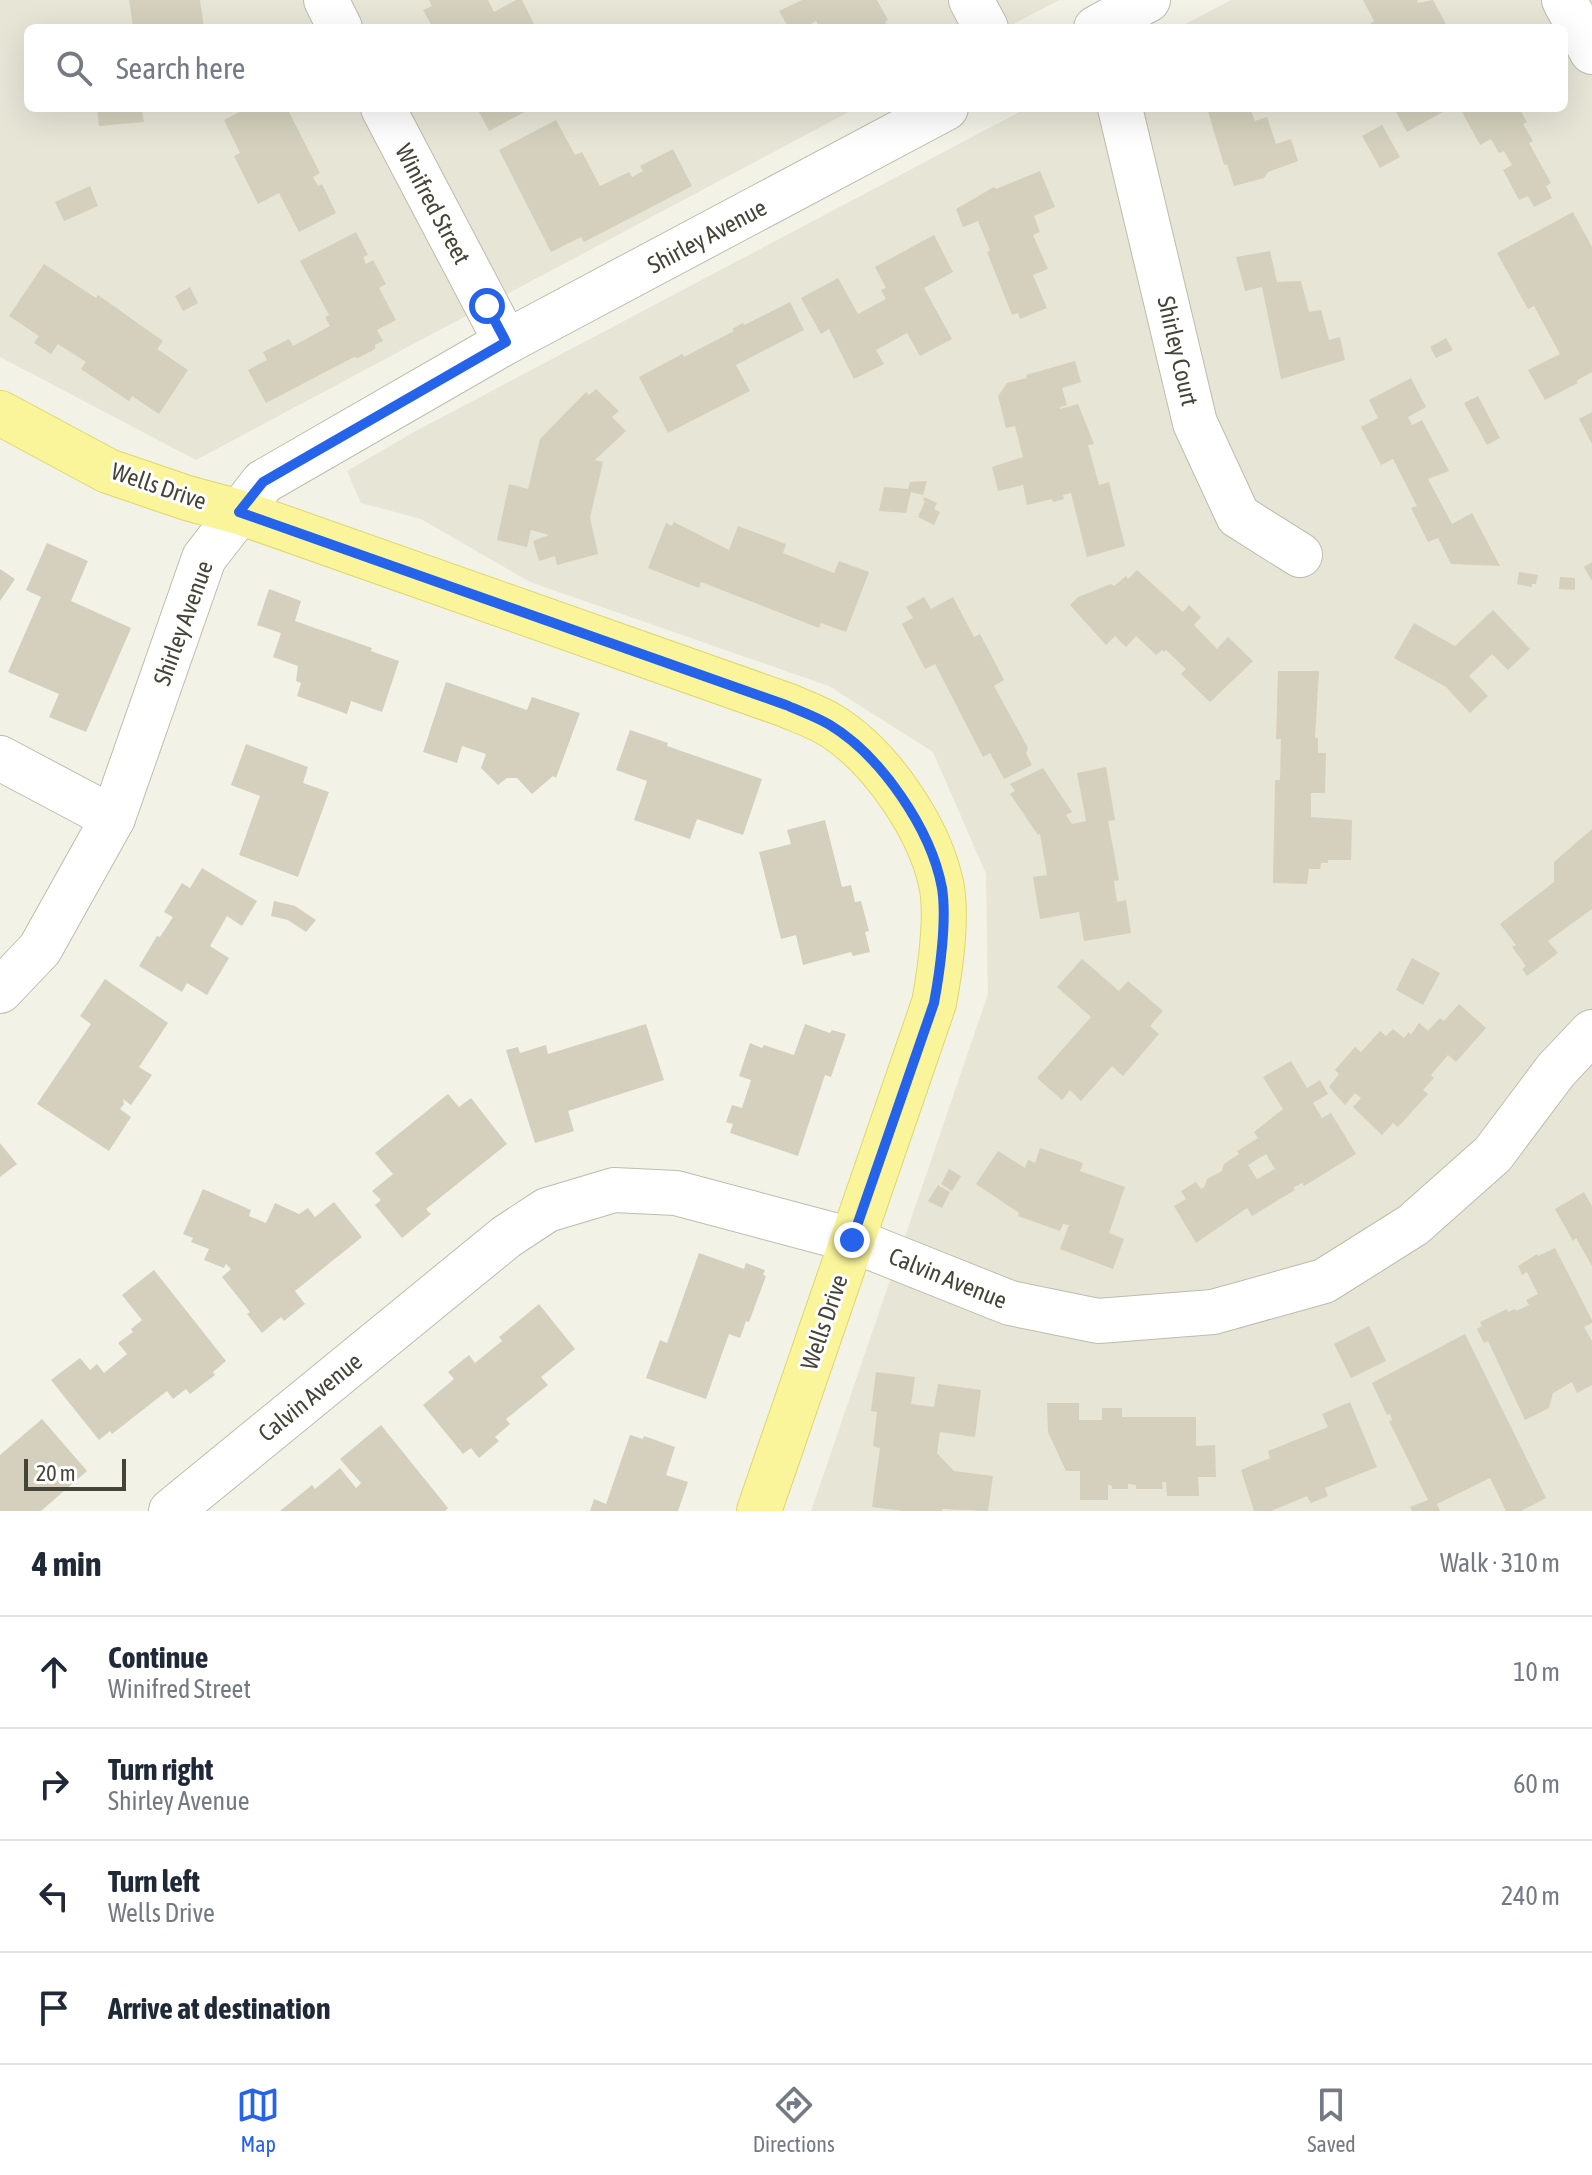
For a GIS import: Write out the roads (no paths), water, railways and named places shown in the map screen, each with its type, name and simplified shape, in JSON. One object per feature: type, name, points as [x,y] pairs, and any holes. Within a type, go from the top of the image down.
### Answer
[{"type":"main road","name":"Wells Drive","points":[[0,413],[108,471],[239,512],[786,705],[831,725],[867,755],[897,790],[926,840],[942,888],[941,963],[934,1003],[759,1511]]},
{"type":"street","points":[[326,0],[338,24]]},
{"type":"street","points":[[971,0],[984,24]]},
{"type":"street","points":[[1103,24],[1148,0]]},
{"type":"street","points":[[1564,0],[1592,52]]},
{"type":"street","name":"Winifred Street","points":[[385,112],[506,342]]},
{"type":"street","name":"Shirley Avenue","points":[[0,991],[40,949],[113,818],[204,558],[263,482],[506,342],[938,112]]},
{"type":"street","name":"Shirley Court","points":[[1121,112],[1195,423],[1238,516],[1300,555]]},
{"type":"street","points":[[0,758],[113,818]]},
{"type":"street","name":"Calvin Avenue","points":[[171,1511],[506,1237],[547,1210],[614,1190],[676,1193],[852,1240],[1010,1303],[1098,1321],[1213,1312],[1324,1281],[1413,1225],[1493,1154],[1556,1070],[1592,1032]]}]
